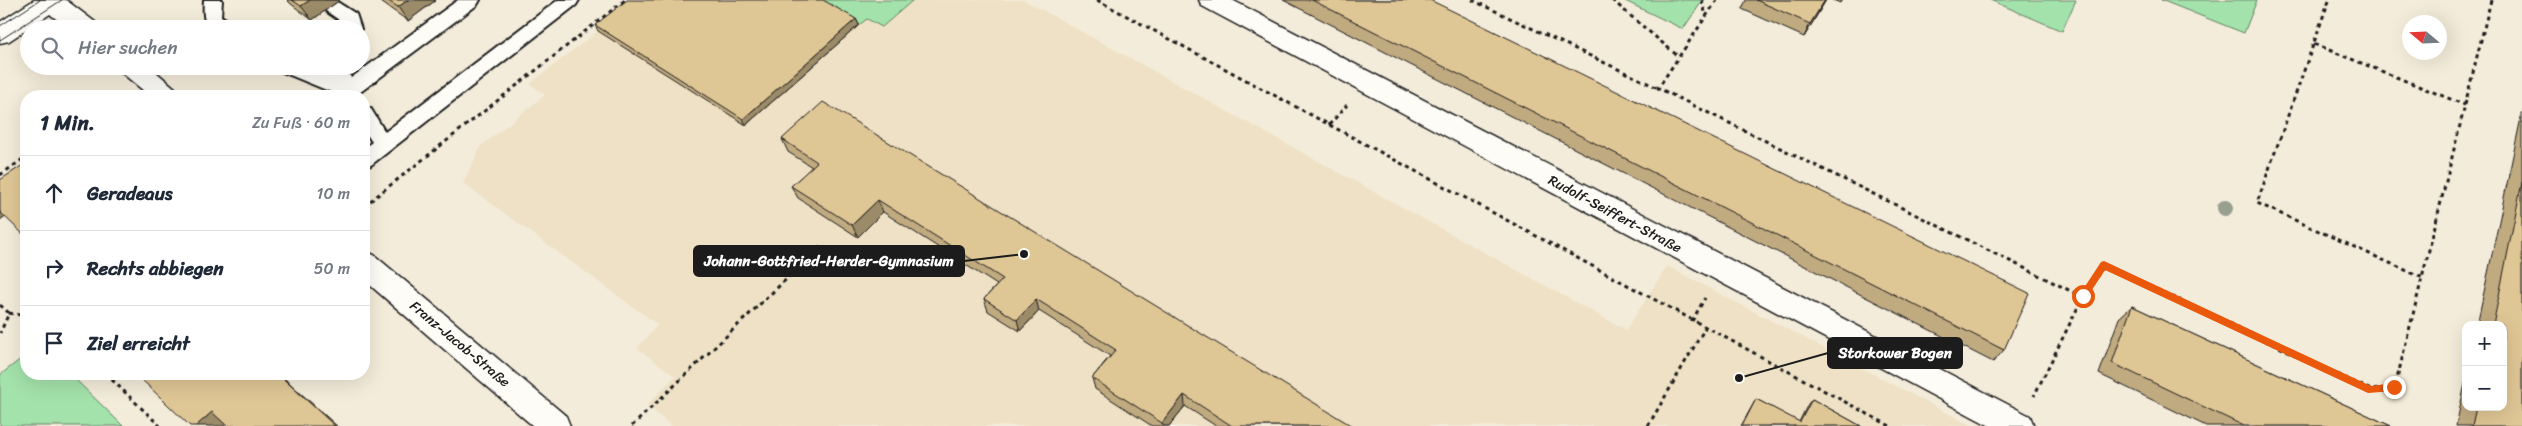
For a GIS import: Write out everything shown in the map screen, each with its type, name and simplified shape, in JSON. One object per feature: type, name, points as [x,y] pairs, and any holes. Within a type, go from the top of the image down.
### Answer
[{"type":"street","points":[[21,20],[51,0],[75,20]]},
{"type":"street","name":"Rudolf-Seiffert-Straße","points":[[1211,0],[2019,426]]},
{"type":"street","points":[[0,34],[20,21]]},
{"type":"street","points":[[142,75],[160,90]]},
{"type":"street","name":"Franz-Jacob-Straße","points":[[370,268],[556,426]]},
{"type":"lane","points":[[214,0],[212,19],[214,20]]},
{"type":"lane","points":[[354,90],[471,0]]},
{"type":"lane","points":[[370,154],[570,0]]},
{"type":"lane","points":[[332,6],[350,20]]},
{"type":"lane","points":[[308,75],[343,90]]},
{"type":"lane","points":[[341,75],[348,90]]},
{"type":"lane","points":[[370,123],[383,144]]},
{"type":"path","points":[[370,201],[624,0]]},
{"type":"path","points":[[1097,0],[1890,426]]},
{"type":"path","points":[[1472,0],[1658,88],[2083,296]]},
{"type":"path","points":[[1612,0],[1679,57]]},
{"type":"path","points":[[1702,0],[1706,16]]},
{"type":"path","points":[[1658,88],[1717,0]]},
{"type":"path","points":[[2329,0],[2258,203],[2422,278]]},
{"type":"path","points":[[2032,400],[2083,296],[2104,265],[2371,390],[2394,387],[2491,0]]},
{"type":"path","points":[[2314,44],[2465,105]]},
{"type":"path","points":[[0,175],[20,162]]},
{"type":"path","points":[[632,426],[821,246]]},
{"type":"path","points":[[0,305],[9,314],[20,315]]},
{"type":"path","points":[[0,333],[6,326],[9,314]]},
{"type":"path","points":[[1648,426],[1705,328]]},
{"type":"path","points":[[112,380],[160,426]]},
{"type":"shaded area","points":[[637,0],[867,19],[882,27],[913,0],[1024,0],[1626,330],[1667,266],[1972,426],[671,426],[647,405],[675,376],[637,348],[658,325],[463,183],[481,146],[545,95],[530,84]]},
{"type":"green space","points":[[816,0],[913,0],[882,27],[867,19],[859,25]]},
{"type":"green space","points":[[1623,0],[1703,0],[1683,29]]},
{"type":"green space","points":[[1990,0],[2076,0],[2062,31]]},
{"type":"green space","points":[[2161,0],[2257,0],[2244,33]]},
{"type":"green space","points":[[20,360],[20,380],[76,380],[123,426],[0,426],[0,375]]},
{"type":"building","points":[[292,0],[310,0],[301,6]]},
{"type":"building","points":[[387,0],[408,0],[398,7]]},
{"type":"building","points":[[627,0],[823,0],[856,19],[743,119],[595,25]]},
{"type":"building","points":[[1312,0],[1430,0],[2029,293],[2004,350]]},
{"type":"building","points":[[1756,0],[1825,0],[1810,24]]},
{"type":"building","points":[[823,102],[1352,426],[1232,426],[1184,395],[1162,423],[1092,378],[1116,350],[1036,299],[1017,320],[984,299],[1003,279],[878,200],[852,225],[791,186],[817,162],[782,139]]},
{"type":"building","points":[[20,167],[20,231],[0,212],[0,180]]},
{"type":"building","points":[[2522,182],[2522,426],[2472,426],[2475,411],[2507,411],[2507,321],[2494,321]]},
{"type":"building","points":[[2132,306],[2391,426],[2244,426],[2112,363]]},
{"type":"building","points":[[142,380],[285,380],[335,426],[227,426],[212,412],[196,426],[190,426]]},
{"type":"building","points":[[1756,399],[1800,422],[1812,399],[1861,426],[1742,426]]},
{"type":"tram line","points":[[0,26],[40,0]]},
{"type":"tram line","points":[[31,20],[62,0]]},
{"type":"tram line","points":[[0,40],[20,27]]},
{"type":"place","name":"Johann-Gottfried-Herder-Gymnasium","points":[[1024,254]]},
{"type":"place","name":"Storkower Bogen","points":[[1739,378]]},
{"type":"route","points":[[2083,296],[2093,284],[2104,265],[2371,390],[2394,387]]}]
